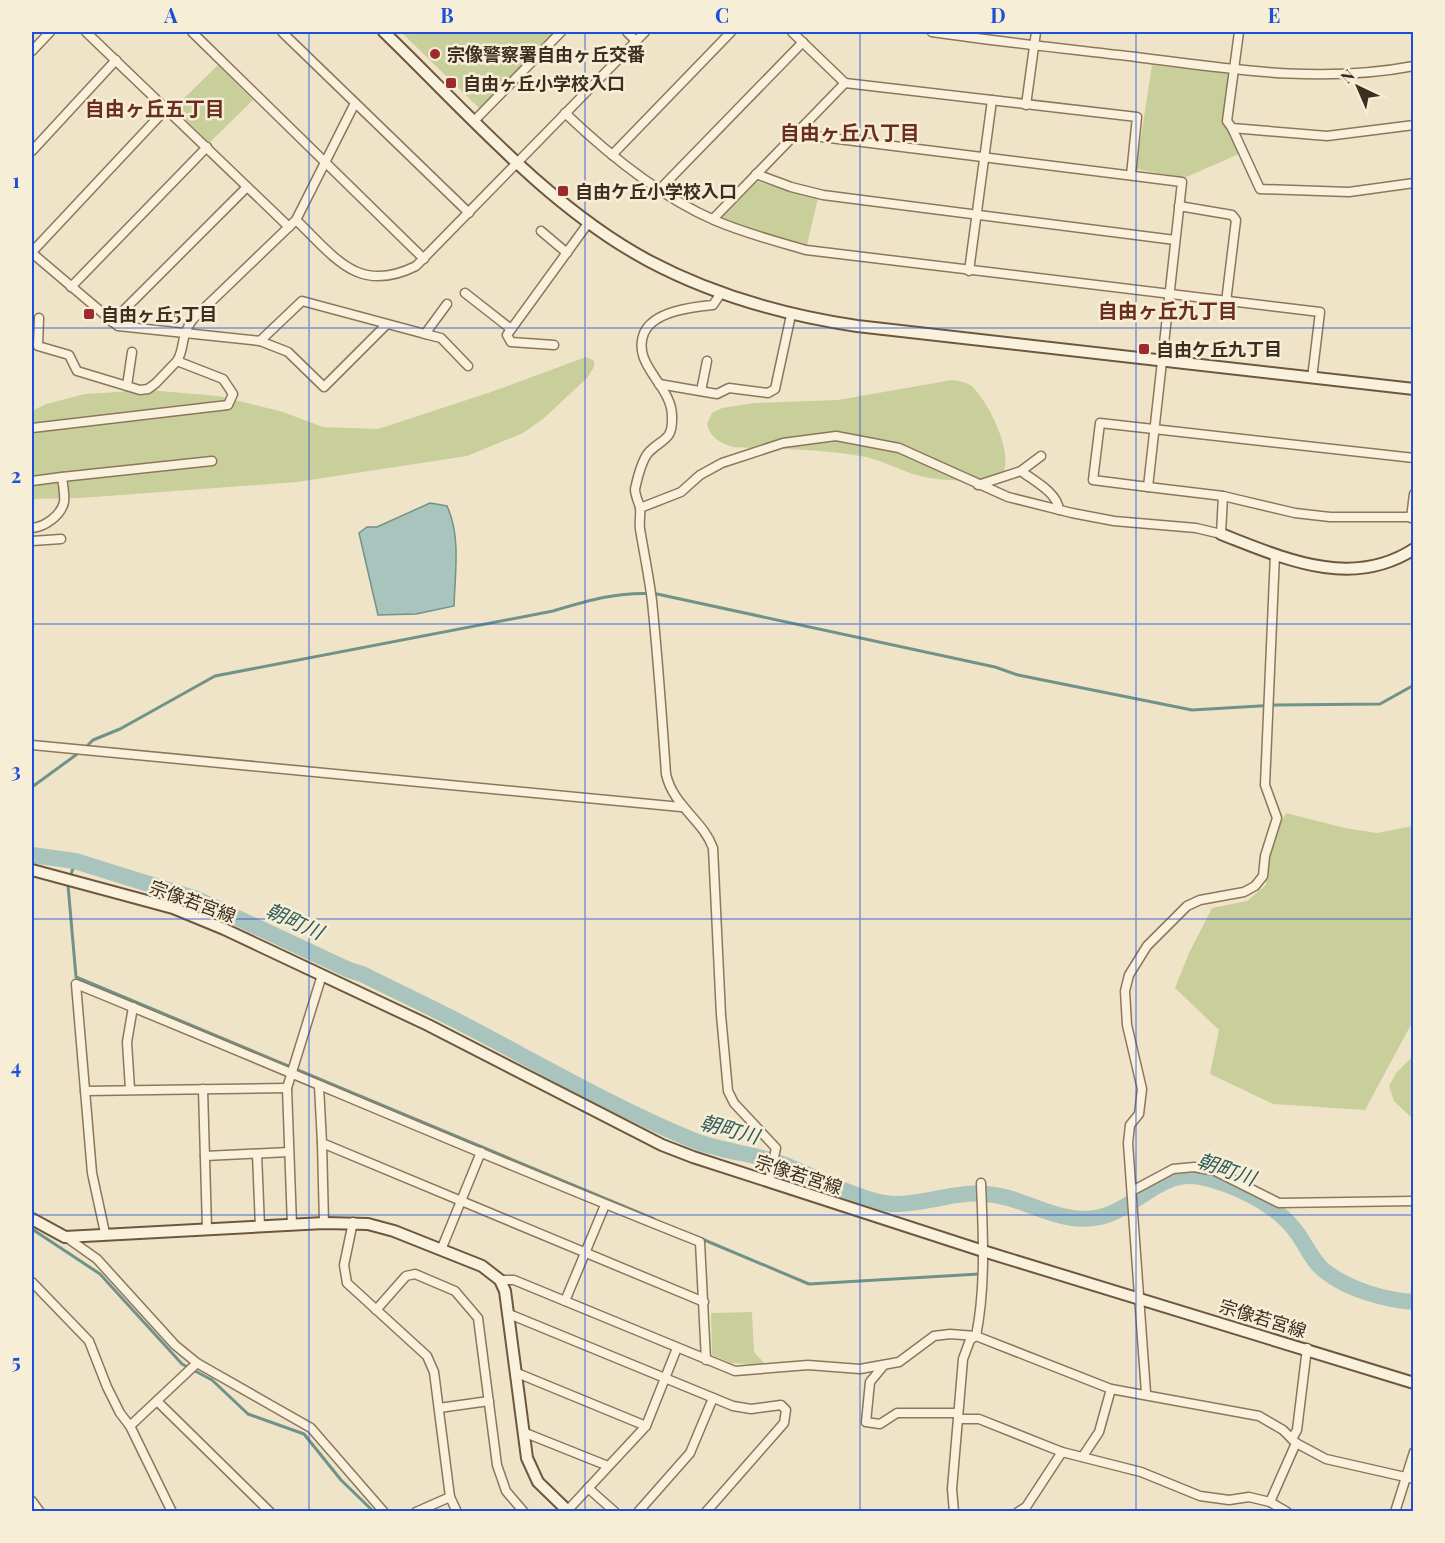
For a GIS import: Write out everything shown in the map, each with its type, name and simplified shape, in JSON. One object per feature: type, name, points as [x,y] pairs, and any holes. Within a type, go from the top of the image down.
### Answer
[{"type":"street","points":[[32,51],[50,32]]},
{"type":"street","points":[[86,32],[289,227]]},
{"type":"street","points":[[192,32],[424,259]]},
{"type":"street","points":[[282,32],[469,213]]},
{"type":"street","points":[[384,32],[519,162],[589,222],[648,260],[721,293],[791,315],[857,326],[1413,389]]},
{"type":"street","points":[[475,120],[561,32]]},
{"type":"street","points":[[627,32],[636,40]]},
{"type":"street","points":[[296,220],[340,262],[356,273],[385,278],[401,273],[424,259],[645,32]]},
{"type":"street","points":[[612,155],[731,32]]},
{"type":"street","points":[[792,32],[845,83],[1137,117],[1131,175]]},
{"type":"street","points":[[932,32],[1234,70],[1313,76],[1351,75],[1413,66]]},
{"type":"street","points":[[1026,105],[1036,32]]},
{"type":"street","points":[[1239,32],[1227,121],[1260,189],[1349,192],[1413,183]]},
{"type":"street","points":[[660,189],[803,42]]},
{"type":"street","points":[[32,151],[116,60]]},
{"type":"street","points":[[713,219],[845,83]]},
{"type":"street","points":[[969,271],[992,100]]},
{"type":"street","points":[[39,318],[38,346],[69,355],[77,371],[140,390],[148,389],[177,361],[180,356],[183,333],[193,319],[296,220],[356,103]]},
{"type":"street","points":[[166,109],[32,252],[118,326],[260,341],[288,352],[324,387],[386,325]]},
{"type":"street","points":[[565,113],[612,155],[660,189],[713,219],[806,250],[1168,296],[1320,312],[1312,378]]},
{"type":"street","points":[[1232,128],[1327,136],[1413,125]]},
{"type":"street","points":[[800,129],[814,136],[1182,182],[1160,361],[1148,487]]},
{"type":"street","points":[[71,287],[207,147]]},
{"type":"street","points":[[756,174],[791,188],[823,195],[1175,240]]},
{"type":"street","points":[[112,322],[247,187]]},
{"type":"street","points":[[1179,207],[1232,215],[1236,220],[1226,302]]},
{"type":"street","points":[[554,345],[511,342],[507,335],[589,222]]},
{"type":"street","points":[[541,231],[567,253]]},
{"type":"street","points":[[465,293],[511,329]]},
{"type":"street","points":[[721,293],[713,305],[695,307],[650,322],[641,343],[646,365],[659,384],[672,415],[670,432],[664,443],[649,451],[635,491],[640,508],[640,526],[651,600],[666,774],[669,788],[681,807],[709,836],[713,848],[721,1015],[728,1091],[734,1103],[776,1148],[769,1181]]},
{"type":"street","points":[[260,341],[302,301],[441,338],[468,366]]},
{"type":"street","points":[[425,334],[447,304]]},
{"type":"street","points":[[659,384],[717,394],[729,388],[768,393],[775,389],[791,315]]},
{"type":"street","points":[[127,386],[132,352]]},
{"type":"street","points":[[32,428],[228,405],[233,394],[223,379],[177,361]]},
{"type":"street","points":[[701,391],[707,361]]},
{"type":"street","points":[[1413,458],[1100,423],[1093,480],[1223,496],[1318,516],[1412,517],[1413,494]]},
{"type":"street","points":[[640,508],[681,492],[700,475],[722,463],[809,438],[836,436],[899,448],[978,485],[1059,510],[1114,521],[1196,528],[1221,534],[1295,562],[1320,567],[1347,568],[1387,563],[1413,549]]},
{"type":"street","points":[[978,485],[1021,471],[1041,456]]},
{"type":"street","points":[[32,481],[212,460]]},
{"type":"street","points":[[1021,471],[1040,484],[1059,504],[1059,510]]},
{"type":"street","points":[[32,528],[42,527],[60,510],[64,502],[62,477]]},
{"type":"street","points":[[1221,534],[1223,496]]},
{"type":"street","points":[[32,541],[61,539]]},
{"type":"street","points":[[1146,1393],[1132,1191],[1130,1125],[1139,1114],[1142,1089],[1127,1025],[1125,991],[1129,975],[1148,946],[1187,906],[1200,900],[1244,892],[1255,886],[1263,876],[1265,856],[1278,818],[1265,785],[1275,554]]},
{"type":"street","points":[[32,746],[681,807]]},
{"type":"street","name":"宗像若宮線","points":[[32,870],[173,908],[224,929],[428,1025],[662,1144],[984,1251],[1307,1348],[1413,1383]]},
{"type":"street","points":[[292,1225],[287,1088],[322,975]]},
{"type":"street","points":[[105,1233],[92,1173],[76,984],[292,1071],[319,1086],[700,1242],[706,1360]]},
{"type":"street","points":[[130,1089],[127,1042],[133,1007]]},
{"type":"street","points":[[319,1086],[324,1223]]},
{"type":"street","points":[[85,1090],[287,1088]]},
{"type":"street","points":[[202,1089],[207,1229]]},
{"type":"street","points":[[322,1143],[704,1302]]},
{"type":"street","points":[[205,1156],[289,1152]]},
{"type":"street","points":[[441,1250],[481,1152]]},
{"type":"street","points":[[257,1154],[260,1227]]},
{"type":"street","points":[[1132,1191],[1173,1169],[1194,1167],[1215,1171],[1279,1203],[1413,1201]]},
{"type":"street","points":[[976,1336],[984,1251],[981,1183]]},
{"type":"street","points":[[565,1301],[605,1205]]},
{"type":"street","points":[[32,1219],[65,1237],[97,1259],[175,1345],[197,1363],[311,1428],[384,1512]]},
{"type":"street","points":[[65,1237],[105,1233],[353,1222],[394,1231],[482,1266],[500,1280],[505,1291],[523,1432],[532,1471],[538,1482],[568,1511],[646,1426],[678,1348]]},
{"type":"street","points":[[353,1222],[344,1275],[352,1291],[427,1356],[434,1372],[450,1497],[457,1512]]},
{"type":"street","points":[[376,1310],[405,1276],[415,1274],[455,1291],[478,1318],[500,1480],[512,1500],[524,1512]]},
{"type":"street","points":[[500,1280],[514,1280],[735,1371],[808,1365],[860,1369],[899,1362],[934,1336],[950,1334],[976,1336],[1111,1389],[1146,1393],[1259,1416],[1294,1441],[1326,1459],[1410,1478]]},
{"type":"street","points":[[32,1282],[89,1341],[107,1387],[120,1413],[130,1426],[172,1512]]},
{"type":"street","points":[[509,1314],[713,1398],[751,1409],[781,1405],[786,1410],[784,1422],[706,1512]]},
{"type":"street","points":[[954,1512],[952,1489],[963,1359],[970,1340],[976,1336]]},
{"type":"street","points":[[1270,1502],[1297,1430],[1307,1348]]},
{"type":"street","points":[[130,1426],[197,1363]]},
{"type":"street","points":[[884,1365],[870,1382],[866,1422],[880,1424],[897,1413],[979,1419],[1062,1452],[1083,1456],[1108,1466],[1141,1472],[1200,1496],[1229,1500],[1249,1497],[1270,1502],[1287,1512]]},
{"type":"street","points":[[516,1373],[646,1426]]},
{"type":"street","points":[[1083,1456],[1099,1432],[1111,1389]]},
{"type":"street","points":[[638,1512],[690,1453],[713,1398]]},
{"type":"street","points":[[439,1408],[489,1401]]},
{"type":"street","points":[[158,1402],[270,1512]]},
{"type":"street","points":[[523,1432],[608,1466]]},
{"type":"street","points":[[1018,1512],[1026,1506],[1062,1452]]},
{"type":"street","points":[[1395,1512],[1410,1478],[1413,1452]]},
{"type":"street","points":[[588,1488],[615,1512]]},
{"type":"street","points":[[416,1512],[450,1497]]},
{"type":"street","points":[[32,1501],[40,1512]]},
{"type":"green space","points":[[401,32],[558,32],[481,110]]},
{"type":"green space","points":[[218,65],[253,100],[209,143],[174,108]]},
{"type":"green space","points":[[1152,65],[1231,74],[1224,121],[1239,154],[1184,178],[1136,169]]},
{"type":"green space","points":[[756,181],[818,198],[807,245],[722,220],[721,216]]},
{"type":"green space","points":[[586,357],[594,361],[594,367],[587,378],[543,419],[523,433],[467,456],[297,482],[80,498],[32,499],[32,411],[46,404],[85,394],[149,390],[218,396],[283,412],[323,427],[378,429],[488,393]]},
{"type":"green space","points":[[952,380],[970,385],[986,404],[994,419],[1005,451],[1005,465],[1001,476],[991,482],[927,477],[866,457],[849,454],[733,447],[717,439],[708,429],[707,424],[712,413],[722,408],[754,403],[838,400]]},
{"type":"green space","points":[[1286,813],[1345,828],[1377,833],[1413,826],[1414,972],[1411,974],[1413,976],[1413,1021],[1365,1110],[1273,1104],[1210,1074],[1219,1030],[1175,988],[1189,953],[1212,908],[1247,901],[1266,885],[1267,849]]},
{"type":"green space","points":[[1413,1056],[1413,1119],[1394,1101],[1389,1086],[1396,1073]]},
{"type":"green space","points":[[752,1312],[754,1352],[766,1365],[731,1363],[712,1355],[711,1313]]},
{"type":"water","points":[[430,503],[447,506],[454,530],[456,555],[454,606],[416,614],[378,615],[359,533],[367,527],[377,527]]},
{"type":"waterway","points":[[85,748],[93,740],[120,729],[215,676],[553,611],[617,595],[643,593],[657,594],[995,667],[1018,675],[1192,710],[1275,705],[1380,704],[1414,685]]},
{"type":"waterway","points":[[32,787],[80,752]]},
{"type":"waterway","name":"朝町川","points":[[32,855],[75,861],[197,899],[362,974],[663,1127],[713,1147],[774,1161],[870,1199],[895,1204],[963,1194],[987,1194],[1015,1200],[1070,1218],[1085,1219],[1113,1213],[1160,1184],[1173,1179],[1186,1176],[1200,1177],[1226,1184],[1276,1211],[1295,1230],[1317,1263],[1335,1278],[1368,1293],[1414,1302]]},
{"type":"waterway","points":[[75,861],[68,885],[76,977],[654,1219]]},
{"type":"waterway","points":[[32,1229],[100,1274],[182,1364],[212,1380],[248,1414],[304,1434],[341,1480],[374,1512]]},
{"type":"waterway","points":[[702,1239],[809,1284],[979,1274]]},
{"type":"place","name":"宗像警察署自由ヶ丘交番","points":[[435,54]]},
{"type":"place","name":"自由ヶ丘小学校入口","points":[[451,83]]},
{"type":"place","name":"自由ケ丘小学校入口","points":[[563,191]]},
{"type":"place","name":"自由ヶ丘5丁目","points":[[89,314]]},
{"type":"place","name":"自由ケ丘九丁目","points":[[1144,349]]},
{"type":"district","name":"自由ヶ丘五丁目","points":[[155,107]]},
{"type":"district","name":"自由ヶ丘八丁目","points":[[850,131]]},
{"type":"district","name":"自由ヶ丘九丁目","points":[[1168,309]]}]
